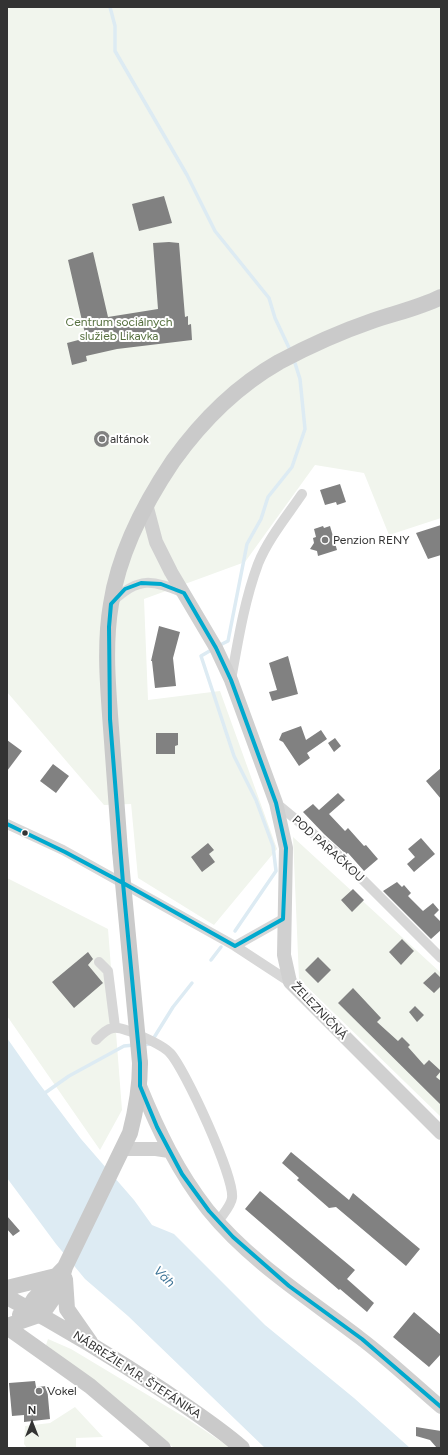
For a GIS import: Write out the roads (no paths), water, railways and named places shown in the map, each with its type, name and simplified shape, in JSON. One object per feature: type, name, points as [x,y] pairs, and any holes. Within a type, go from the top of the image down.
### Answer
[{"type":"main road","points":[[163,1448],[90,1386],[7,1326],[47,1307],[58,1292],[60,1272],[124,1149],[136,1110],[140,1086],[140,1063],[120,851],[107,671],[107,644],[111,604],[116,578],[127,546],[146,504],[182,448],[220,406],[258,375],[324,340],[371,321],[422,305],[441,297]]},
{"type":"main road","points":[[7,1288],[60,1272]]},
{"type":"main road","points":[[60,1272],[67,1309],[92,1345]]},
{"type":"main road","name":"NÁBREŽIE M.R. ŠTEFÁNIKA","points":[[7,1297],[92,1345],[197,1414],[242,1448]]},
{"type":"street","points":[[231,680],[243,614],[259,563],[274,534],[302,494]]},
{"type":"street","points":[[146,504],[156,542],[171,572],[216,648],[231,680],[276,803]]},
{"type":"street","points":[[111,604],[125,589],[141,583],[161,584],[184,593]]},
{"type":"street","name":"ŽELEZNIČNÁ","points":[[276,803],[286,848],[283,919],[284,955],[290,982],[441,1133]]},
{"type":"street","name":"POD PARAČKOU","points":[[276,803],[333,850],[441,958]]},
{"type":"street","points":[[7,824],[63,850],[235,946],[290,982]]},
{"type":"street","points":[[235,946],[283,919]]},
{"type":"street","points":[[99,962],[108,972],[115,1027]]},
{"type":"street","points":[[96,1040],[107,1029],[115,1027],[150,1040],[165,1048],[184,1073],[204,1116],[231,1186],[232,1200],[218,1222]]},
{"type":"street","points":[[140,1086],[169,1152],[195,1193],[218,1222],[283,1281],[362,1339],[441,1407]]},
{"type":"street","points":[[124,1149],[156,1149],[169,1152]]},
{"type":"water","name":"Váh","points":[[7,1038],[81,1139],[134,1200],[152,1225],[174,1234],[265,1325],[354,1398],[410,1448],[265,1448],[128,1316],[85,1279],[56,1244],[7,1178]]},
{"type":"waterway","points":[[110,7],[115,26],[115,51],[187,175],[215,231],[269,298],[275,318],[291,352]]},
{"type":"waterway","points":[[218,646],[228,641],[247,544],[261,519],[268,497],[292,467],[305,429],[300,379],[294,360]]},
{"type":"waterway","points":[[213,649],[201,656],[234,756],[256,800],[273,846],[276,871],[235,931]]},
{"type":"waterway","points":[[211,960],[221,947]]},
{"type":"waterway","points":[[142,1045],[150,1044],[173,1007],[192,983]]},
{"type":"waterway","points":[[42,1095],[69,1076],[124,1046],[134,1045]]},
{"type":"place","name":"altánok","points":[[102,439]]},
{"type":"place","name":"Penzion RENY","points":[[325,540]]},
{"type":"place","name":"Vokel","points":[[39,1391]]},
{"type":"park label","name":"Centrum sociálnych služieb Likavka","points":[[119,329]]}]
